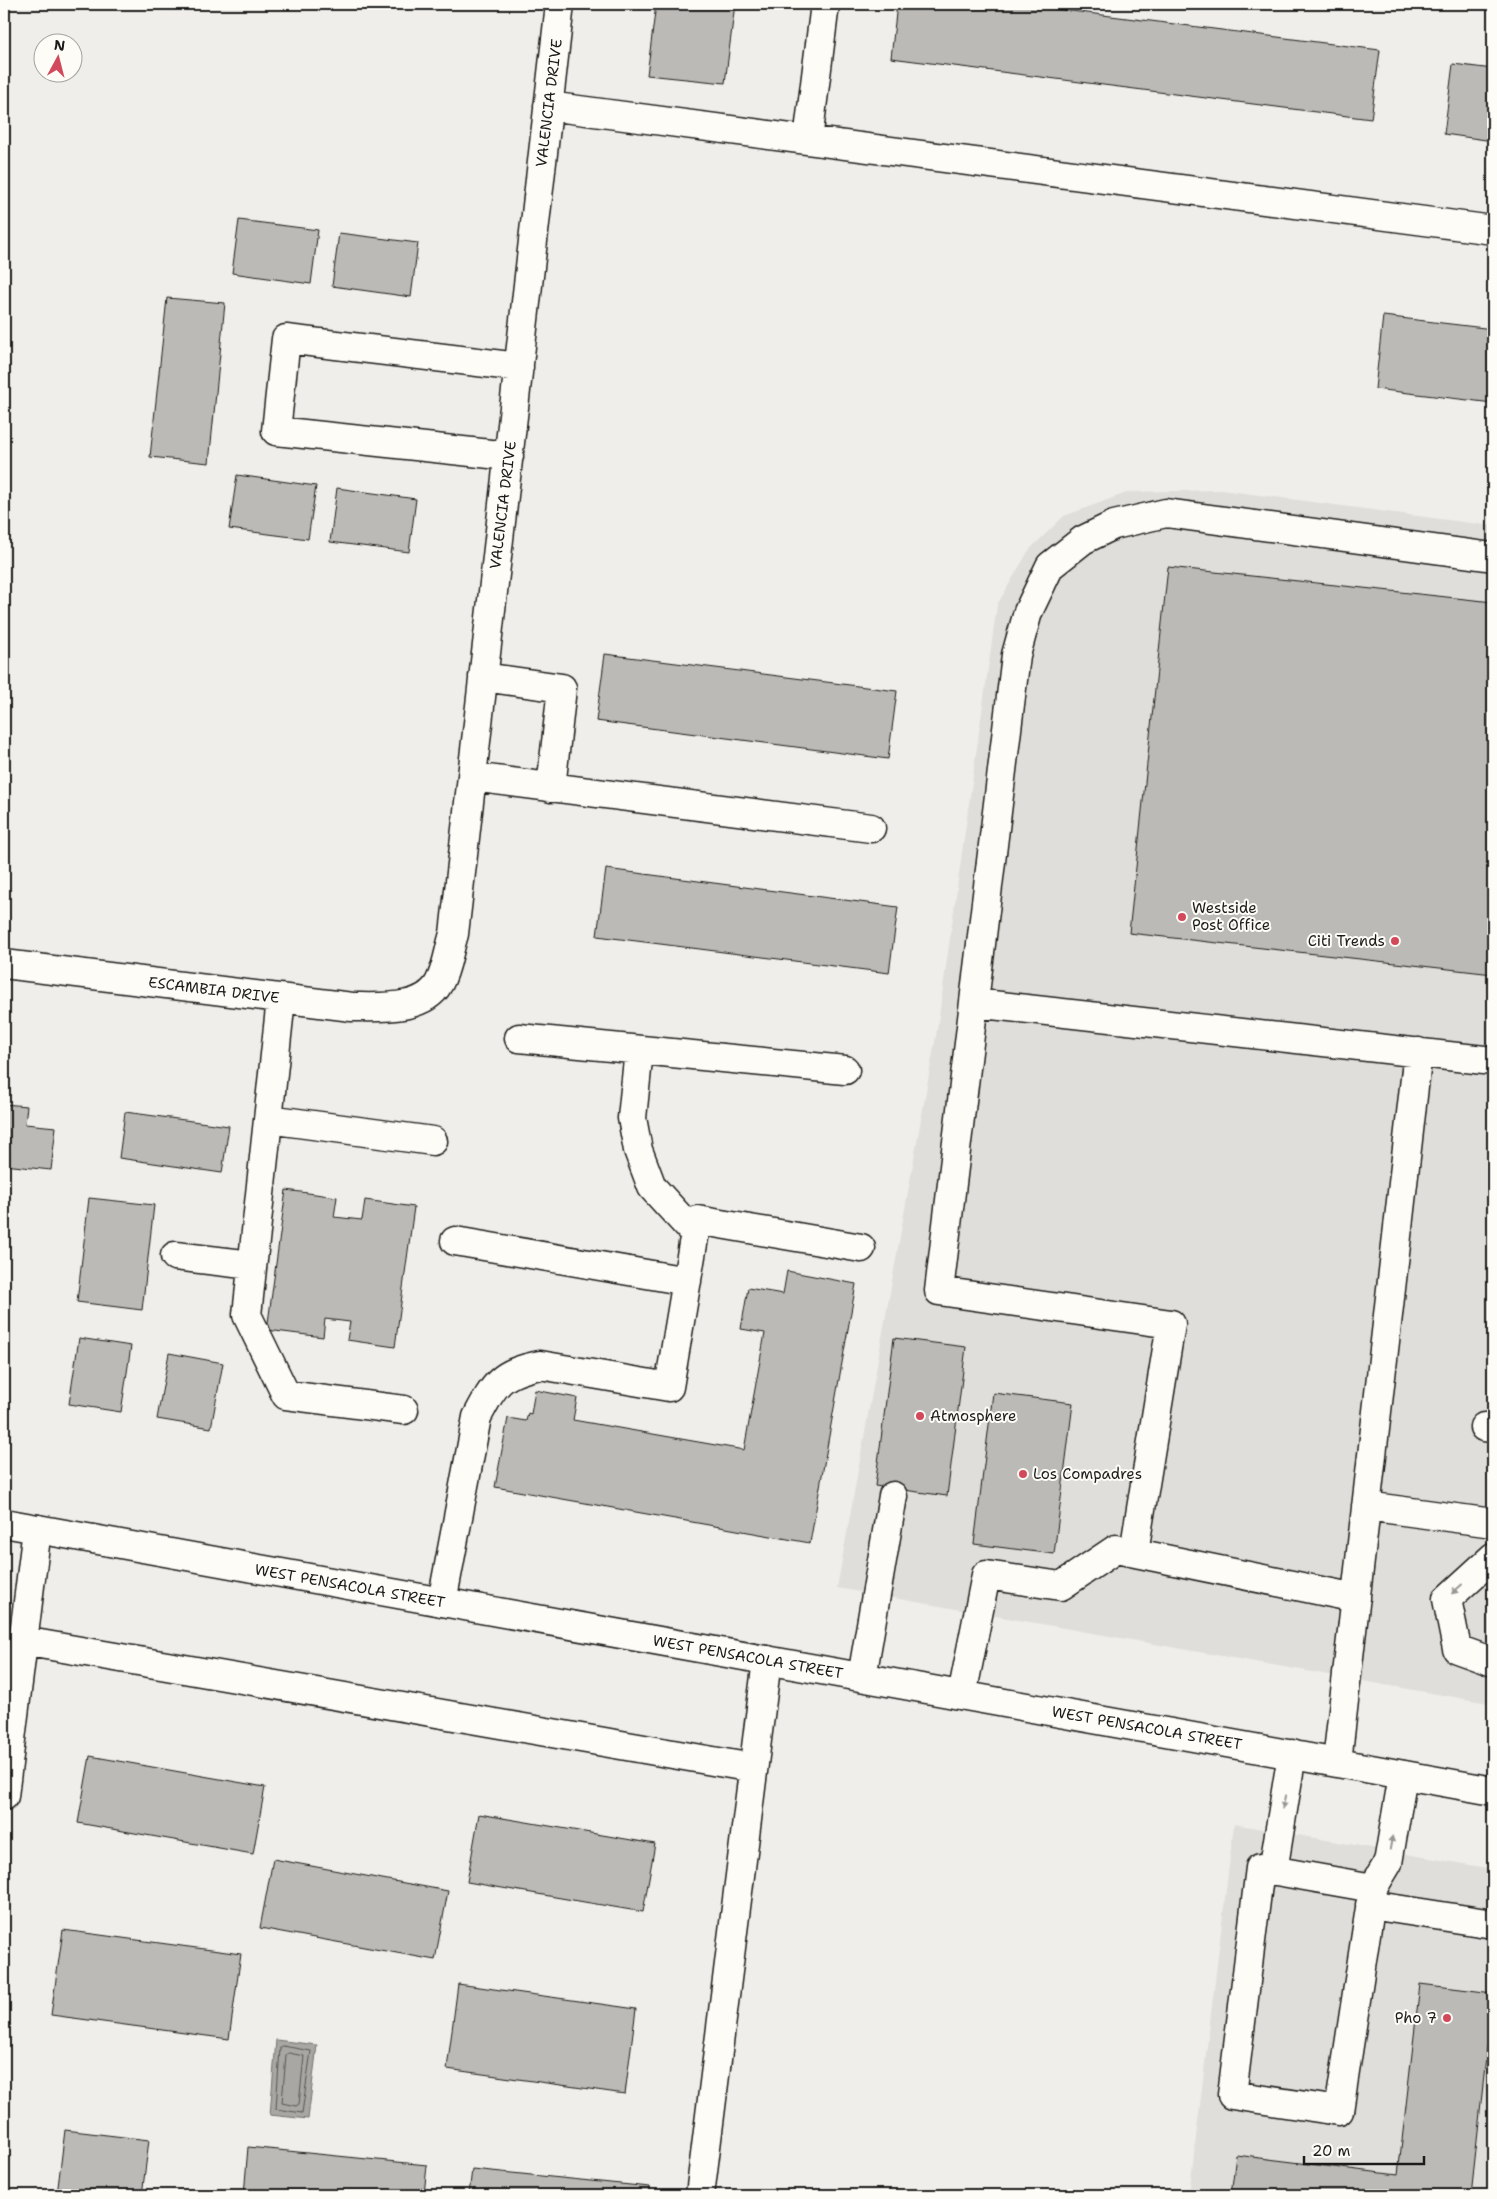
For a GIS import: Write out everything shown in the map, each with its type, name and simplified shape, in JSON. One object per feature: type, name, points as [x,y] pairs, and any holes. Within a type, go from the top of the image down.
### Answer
[{"type":"main road","name":"VALENCIA DRIVE","points":[[423,998],[439,984],[454,934],[560,4]]},
{"type":"main road","points":[[808,140],[825,4]]},
{"type":"main road","points":[[548,106],[1493,230]]},
{"type":"main road","points":[[509,456],[276,431],[286,339],[518,367]]},
{"type":"main road","points":[[1134,1552],[1171,1324],[939,1291],[1016,655],[1028,612],[1050,566],[1083,540],[1114,525],[1166,513],[1493,557]]},
{"type":"main road","points":[[483,677],[562,688],[551,788]]},
{"type":"main road","points":[[472,777],[871,828]]},
{"type":"main road","name":"ESCAMBIA DRIVE","points":[[4,964],[352,1008],[396,1007],[423,998]]},
{"type":"main road","points":[[281,999],[247,1315],[286,1395],[404,1410]]},
{"type":"main road","points":[[974,1003],[1493,1060]]},
{"type":"main road","points":[[519,1038],[845,1070]]},
{"type":"main road","points":[[639,1050],[632,1118],[638,1150],[652,1187],[695,1234]]},
{"type":"main road","points":[[1337,1762],[1418,1052]]},
{"type":"main road","points":[[268,1119],[433,1141]]},
{"type":"main road","points":[[442,1602],[477,1417],[491,1391],[504,1376],[522,1368],[540,1365],[670,1387],[697,1220],[861,1248]]},
{"type":"main road","points":[[455,1241],[687,1281]]},
{"type":"main road","points":[[175,1256],[252,1265]]},
{"type":"main road","points":[[862,1677],[893,1496]]},
{"type":"main road","points":[[1366,1506],[1493,1522]]},
{"type":"main road","name":"WEST PENSACOLA STREET","points":[[4,1523],[1493,1791]]},
{"type":"main road","points":[[4,1796],[37,1529]]},
{"type":"main road","points":[[962,1695],[986,1575],[1061,1586],[1116,1549],[1356,1598]]},
{"type":"main road","points":[[1493,1557],[1447,1599],[1457,1649],[1493,1662]]},
{"type":"main road","points":[[23,1641],[753,1768]]},
{"type":"main road","points":[[700,2195],[767,1660]]},
{"type":"main road","points":[[1273,1871],[1292,1754]]},
{"type":"main road","points":[[1403,1775],[1388,1863],[1372,1896],[1339,2111],[1232,2095],[1260,1868],[1372,1896],[1493,1924]]},
{"type":"shaded area","points":[[1222,490],[1493,526],[1493,1704],[837,1588],[937,1030],[997,605],[1029,550],[1064,516],[1129,492]]},
{"type":"shaded area","points":[[1234,1824],[1493,1869],[1493,2195],[1189,2195]]},
{"type":"water","points":[[276,2040],[317,2045],[308,2119],[270,2115]]},
{"type":"building","points":[[656,4],[735,4],[725,83],[647,75]]},
{"type":"building","points":[[897,4],[1016,4],[1380,50],[1371,119],[891,58]]},
{"type":"building","points":[[1453,64],[1493,69],[1493,141],[1444,134]]},
{"type":"building","points":[[239,220],[318,230],[311,284],[232,273]]},
{"type":"building","points":[[339,233],[418,243],[411,297],[332,286]]},
{"type":"building","points":[[167,298],[225,303],[209,463],[150,457]]},
{"type":"building","points":[[1383,316],[1493,329],[1493,403],[1375,389]]},
{"type":"building","points":[[237,475],[316,486],[308,539],[229,529]]},
{"type":"building","points":[[337,488],[416,499],[409,552],[330,542]]},
{"type":"building","points":[[1168,567],[1493,602],[1493,974],[1129,933]]},
{"type":"building","points":[[605,654],[897,691],[888,759],[596,721]]},
{"type":"building","points":[[606,869],[898,907],[889,973],[597,936]]},
{"type":"building","points":[[4,1104],[27,1106],[25,1124],[56,1127],[51,1170],[4,1165]]},
{"type":"building","points":[[125,1112],[229,1126],[222,1173],[119,1158]]},
{"type":"building","points":[[286,1190],[337,1197],[334,1217],[362,1220],[365,1200],[414,1207],[395,1347],[347,1340],[350,1322],[325,1319],[323,1337],[267,1330]]},
{"type":"building","points":[[89,1198],[154,1205],[142,1310],[77,1302]]},
{"type":"building","points":[[787,1271],[856,1284],[810,1543],[495,1487],[508,1418],[526,1421],[528,1413],[531,1414],[535,1390],[577,1398],[573,1420],[744,1450],[765,1333],[741,1329],[748,1288],[783,1294]]},
{"type":"building","points":[[79,1338],[131,1346],[121,1412],[69,1404]]},
{"type":"building","name":"Atmosphere","points":[[894,1338],[966,1347],[947,1496],[875,1486]]},
{"type":"building","points":[[169,1353],[223,1363],[211,1428],[157,1419]]},
{"type":"building","name":"Los Compadres","points":[[993,1393],[1073,1403],[1054,1554],[974,1544]]},
{"type":"building","points":[[90,1756],[265,1787],[253,1854],[78,1823]]},
{"type":"building","points":[[479,1814],[655,1844],[643,1912],[467,1882]]},
{"type":"building","points":[[273,1859],[448,1891],[435,1960],[260,1928]]},
{"type":"building","points":[[63,1930],[241,1954],[229,2039],[51,2015]]},
{"type":"building","points":[[458,1984],[636,2009],[625,2094],[447,2069]]},
{"type":"building","points":[[1420,1984],[1493,1993],[1471,2195],[1231,2195],[1236,2155],[1398,2175]]},
{"type":"building","points":[[65,2130],[149,2140],[142,2195],[57,2195]]},
{"type":"building","points":[[248,2147],[427,2165],[424,2195],[244,2195]]},
{"type":"building","points":[[472,2169],[650,2187],[649,2195],[469,2195]]},
{"type":"place","name":"Westside Post Office","points":[[1182,917]]},
{"type":"place","name":"Citi Trends","points":[[1395,941]]},
{"type":"place","name":"Atmosphere","points":[[920,1416]]},
{"type":"place","name":"Los Compadres","points":[[1023,1474]]},
{"type":"place","name":"Pho 7","points":[[1447,2018]]}]
